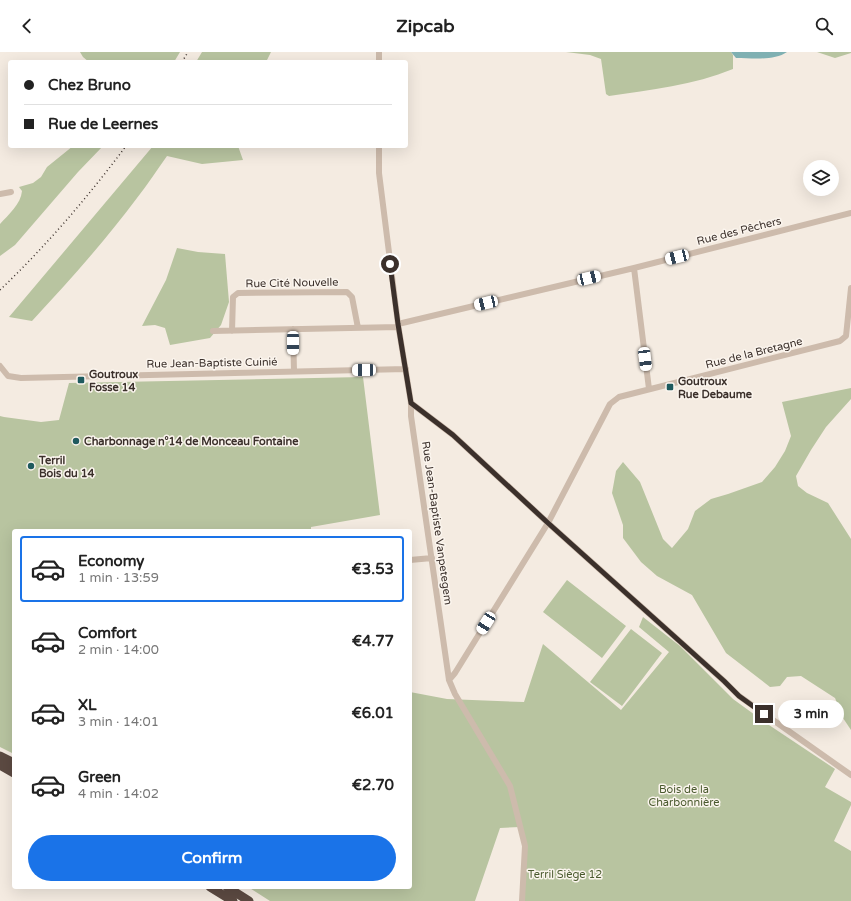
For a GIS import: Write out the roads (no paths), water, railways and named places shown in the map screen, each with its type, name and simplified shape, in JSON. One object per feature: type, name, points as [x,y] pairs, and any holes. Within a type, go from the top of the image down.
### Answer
[{"type":"highway","points":[[0,756],[12,762]]},
{"type":"highway","points":[[0,765],[12,772]]},
{"type":"highway","points":[[213,889],[233,901]]},
{"type":"highway","points":[[230,889],[249,901]]},
{"type":"street","name":"Rue Jean-Baptiste Vanpetegem","points":[[379,148],[379,173],[398,326],[411,403],[411,416],[449,680],[471,722],[510,786],[525,846],[522,901]]},
{"type":"street","points":[[0,194],[11,192]]},
{"type":"street","name":"Rue des Pêchers","points":[[398,326],[851,213]]},
{"type":"street","points":[[634,268],[649,389]]},
{"type":"street","name":"Rue de la Bretagne","points":[[449,680],[455,673],[548,523],[610,404],[618,397],[840,341],[846,336],[851,288]]},
{"type":"street","name":"Rue Cité Nouvelle","points":[[232,331],[233,297],[238,293],[347,292],[352,297],[358,328]]},
{"type":"street","points":[[214,331],[398,326]]},
{"type":"street","points":[[293,329],[294,372]]},
{"type":"street","name":"Rue Jean-Baptiste Cuinié","points":[[0,366],[8,376],[21,378],[406,369]]},
{"type":"street","points":[[411,403],[453,435],[739,696],[851,776]]},
{"type":"street","points":[[412,560],[432,558]]},
{"type":"water","points":[[731,52],[787,52],[776,57],[769,58],[736,58]]},
{"type":"railway","points":[[183,60],[188,52]]},
{"type":"railway","points":[[0,290],[66,221],[124,148]]},
{"type":"place","name":"Goutroux Fosse 14","points":[[81,380]]},
{"type":"place","name":"Goutroux Rue Debaume","points":[[670,387]]},
{"type":"place","name":"Charbonnage n°14 de Monceau Fontaine","points":[[76,441]]},
{"type":"place","name":"Terril Bois du 14","points":[[31,466]]},
{"type":"park label","name":"Bois de la Charbonnière","points":[[684,795]]},
{"type":"park label","name":"Terril Siège 12","points":[[565,874]]}]
